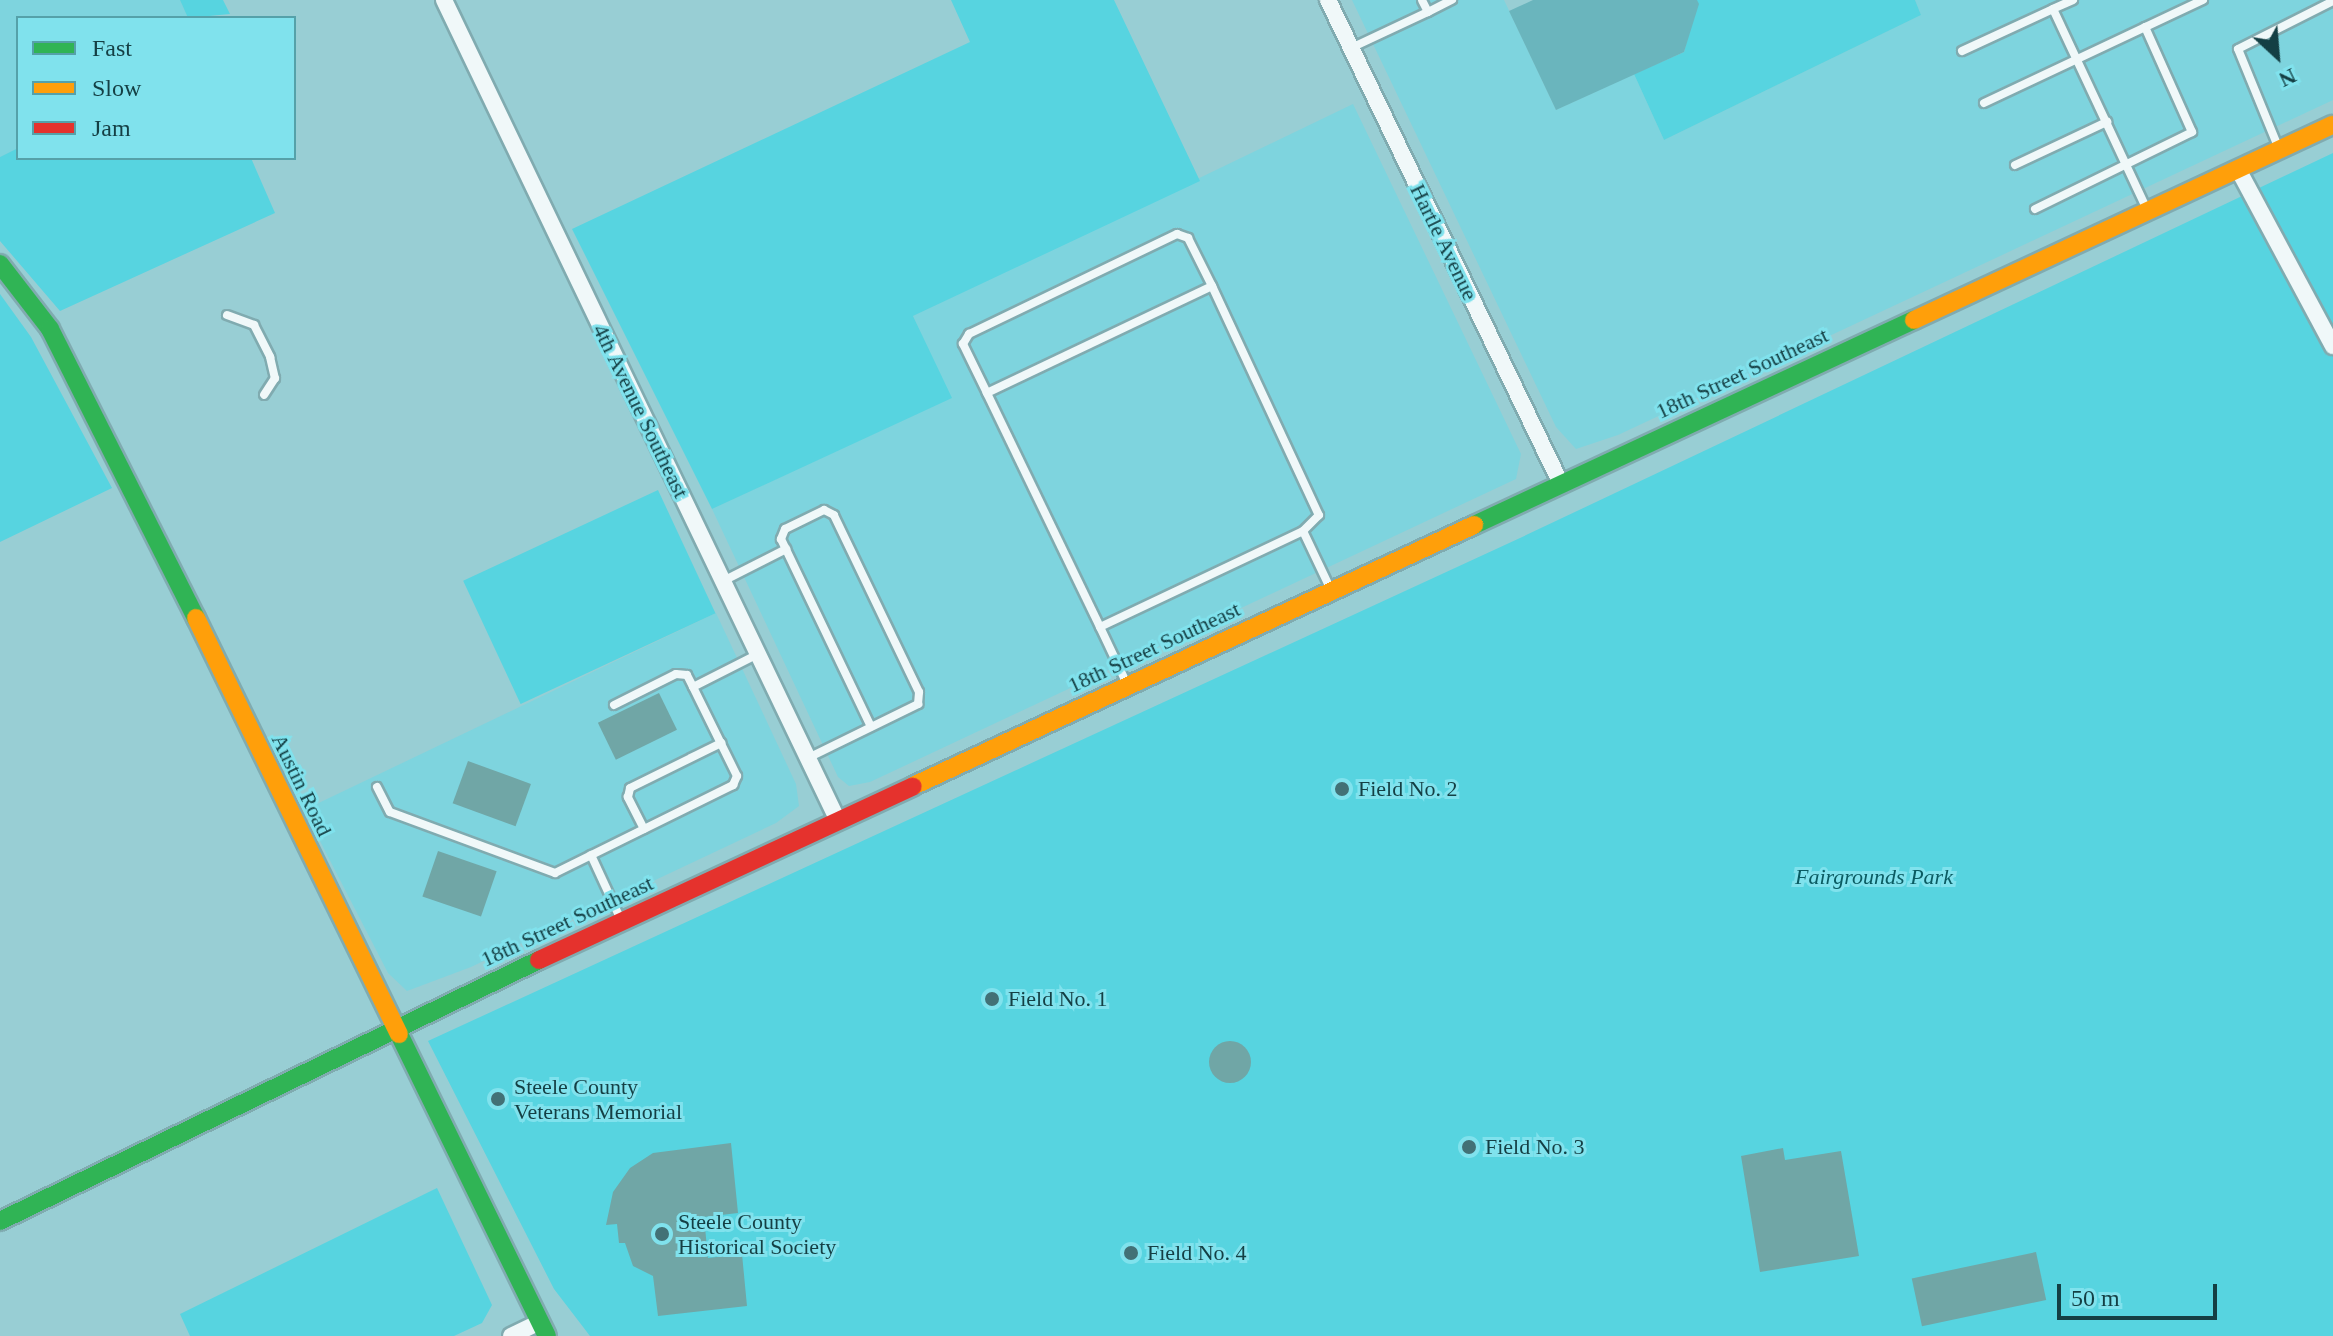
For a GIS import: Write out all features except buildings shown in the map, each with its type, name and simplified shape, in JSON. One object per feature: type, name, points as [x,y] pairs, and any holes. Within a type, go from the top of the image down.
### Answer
[{"type":"street","name":"4th Avenue Southeast","points":[[444,0],[838,821]]},
{"type":"street","name":"Hartle Avenue","points":[[1328,0],[1561,484]]},
{"type":"street","name":"18th Street Southeast","points":[[0,1221],[393,1028],[2333,125]]},
{"type":"street","points":[[2238,169],[2333,346]]},
{"type":"street","name":"Austin Road","points":[[0,264],[50,329],[103,427],[393,1028],[543,1329]]},
{"type":"street","points":[[511,1336],[543,1329]]},
{"type":"lane","points":[[1422,0],[1428,12]]},
{"type":"lane","points":[[1351,48],[1452,0]]},
{"type":"lane","points":[[1962,51],[2073,0]]},
{"type":"lane","points":[[1984,103],[2203,0]]},
{"type":"lane","points":[[2280,149],[2238,49],[2333,1]]},
{"type":"lane","points":[[2053,9],[2147,211]]},
{"type":"lane","points":[[2035,209],[2192,132],[2145,27]]},
{"type":"lane","points":[[2015,165],[2107,122]]},
{"type":"lane","points":[[1100,627],[1303,531],[1319,515],[1188,238],[1177,234],[969,334],[963,344],[1128,685]]},
{"type":"lane","points":[[987,393],[1212,286]]},
{"type":"lane","points":[[227,315],[254,325],[270,357],[275,378],[264,395]]},
{"type":"lane","points":[[807,758],[871,727],[918,704],[919,692],[834,515],[824,510],[785,529],[786,549],[871,727]]},
{"type":"lane","points":[[1303,531],[1331,591]]},
{"type":"lane","points":[[723,581],[786,549]]},
{"type":"lane","points":[[693,687],[758,654]]},
{"type":"lane","points":[[377,787],[390,812],[555,873],[733,785],[737,776],[687,675],[676,674],[614,705]]},
{"type":"lane","points":[[644,829],[628,797],[630,788],[721,743]]},
{"type":"lane","points":[[591,855],[622,922]]},
{"type":"shaded area","points":[[0,0],[180,0],[187,16],[16,16],[16,149],[0,157]]},
{"type":"shaded area","points":[[1352,0],[1504,0],[1556,110],[1634,74],[1664,140],[1921,15],[1915,0],[2333,0],[2333,100],[1618,435],[1576,449],[1556,427]]},
{"type":"shaded area","points":[[1533,0],[1697,0],[1699,4],[1684,52],[1556,110],[1509,11]]},
{"type":"shaded area","points":[[1353,104],[1521,454],[1516,479],[870,782],[849,786],[838,777],[712,509],[951,398],[913,316]]},
{"type":"shaded area","points":[[716,613],[796,784],[799,806],[776,823],[471,967],[407,991],[388,973],[304,810]]},
{"type":"green space","points":[[180,0],[223,0],[230,14],[209,16],[187,16]]},
{"type":"green space","points":[[951,0],[1114,0],[1200,181],[913,316],[952,398],[712,509],[572,229],[970,42]]},
{"type":"green space","points":[[1697,0],[1915,0],[1921,15],[1664,140],[1634,74],[1684,52]]},
{"type":"green space","points":[[16,149],[16,160],[252,160],[275,213],[60,311],[0,241],[0,157]]},
{"type":"green space","name":"Fairgrounds Park","points":[[2333,153],[2333,1336],[590,1336],[554,1289],[428,1041],[1520,538]]},
{"type":"green space","points":[[0,294],[31,337],[112,488],[0,542]]},
{"type":"green space","points":[[658,490],[715,613],[521,704],[463,581]]},
{"type":"green space","points":[[437,1188],[492,1305],[482,1323],[454,1336],[190,1336],[180,1314]]},
{"type":"traffic: fast","points":[[0,264],[50,329],[196,618]]},
{"type":"traffic: fast","points":[[1474,525],[1914,320]]},
{"type":"traffic: fast","points":[[0,1221],[539,960]]},
{"type":"traffic: fast","points":[[399,1034],[547,1336]]},
{"type":"traffic: slow","points":[[1914,320],[2333,125]]},
{"type":"traffic: slow","points":[[913,786],[1474,525]]},
{"type":"traffic: slow","points":[[196,618],[399,1034]]},
{"type":"traffic: jam","points":[[539,960],[913,786]]},
{"type":"place","name":"Field No. 2","points":[[1342,789]]},
{"type":"place","name":"Field No. 1","points":[[992,999]]},
{"type":"place","name":"Steele County Veterans Memorial","points":[[498,1099]]},
{"type":"place","name":"Field No. 3","points":[[1469,1147]]},
{"type":"place","name":"Steele County Historical Society","points":[[662,1234]]},
{"type":"place","name":"Field No. 4","points":[[1131,1253]]}]
